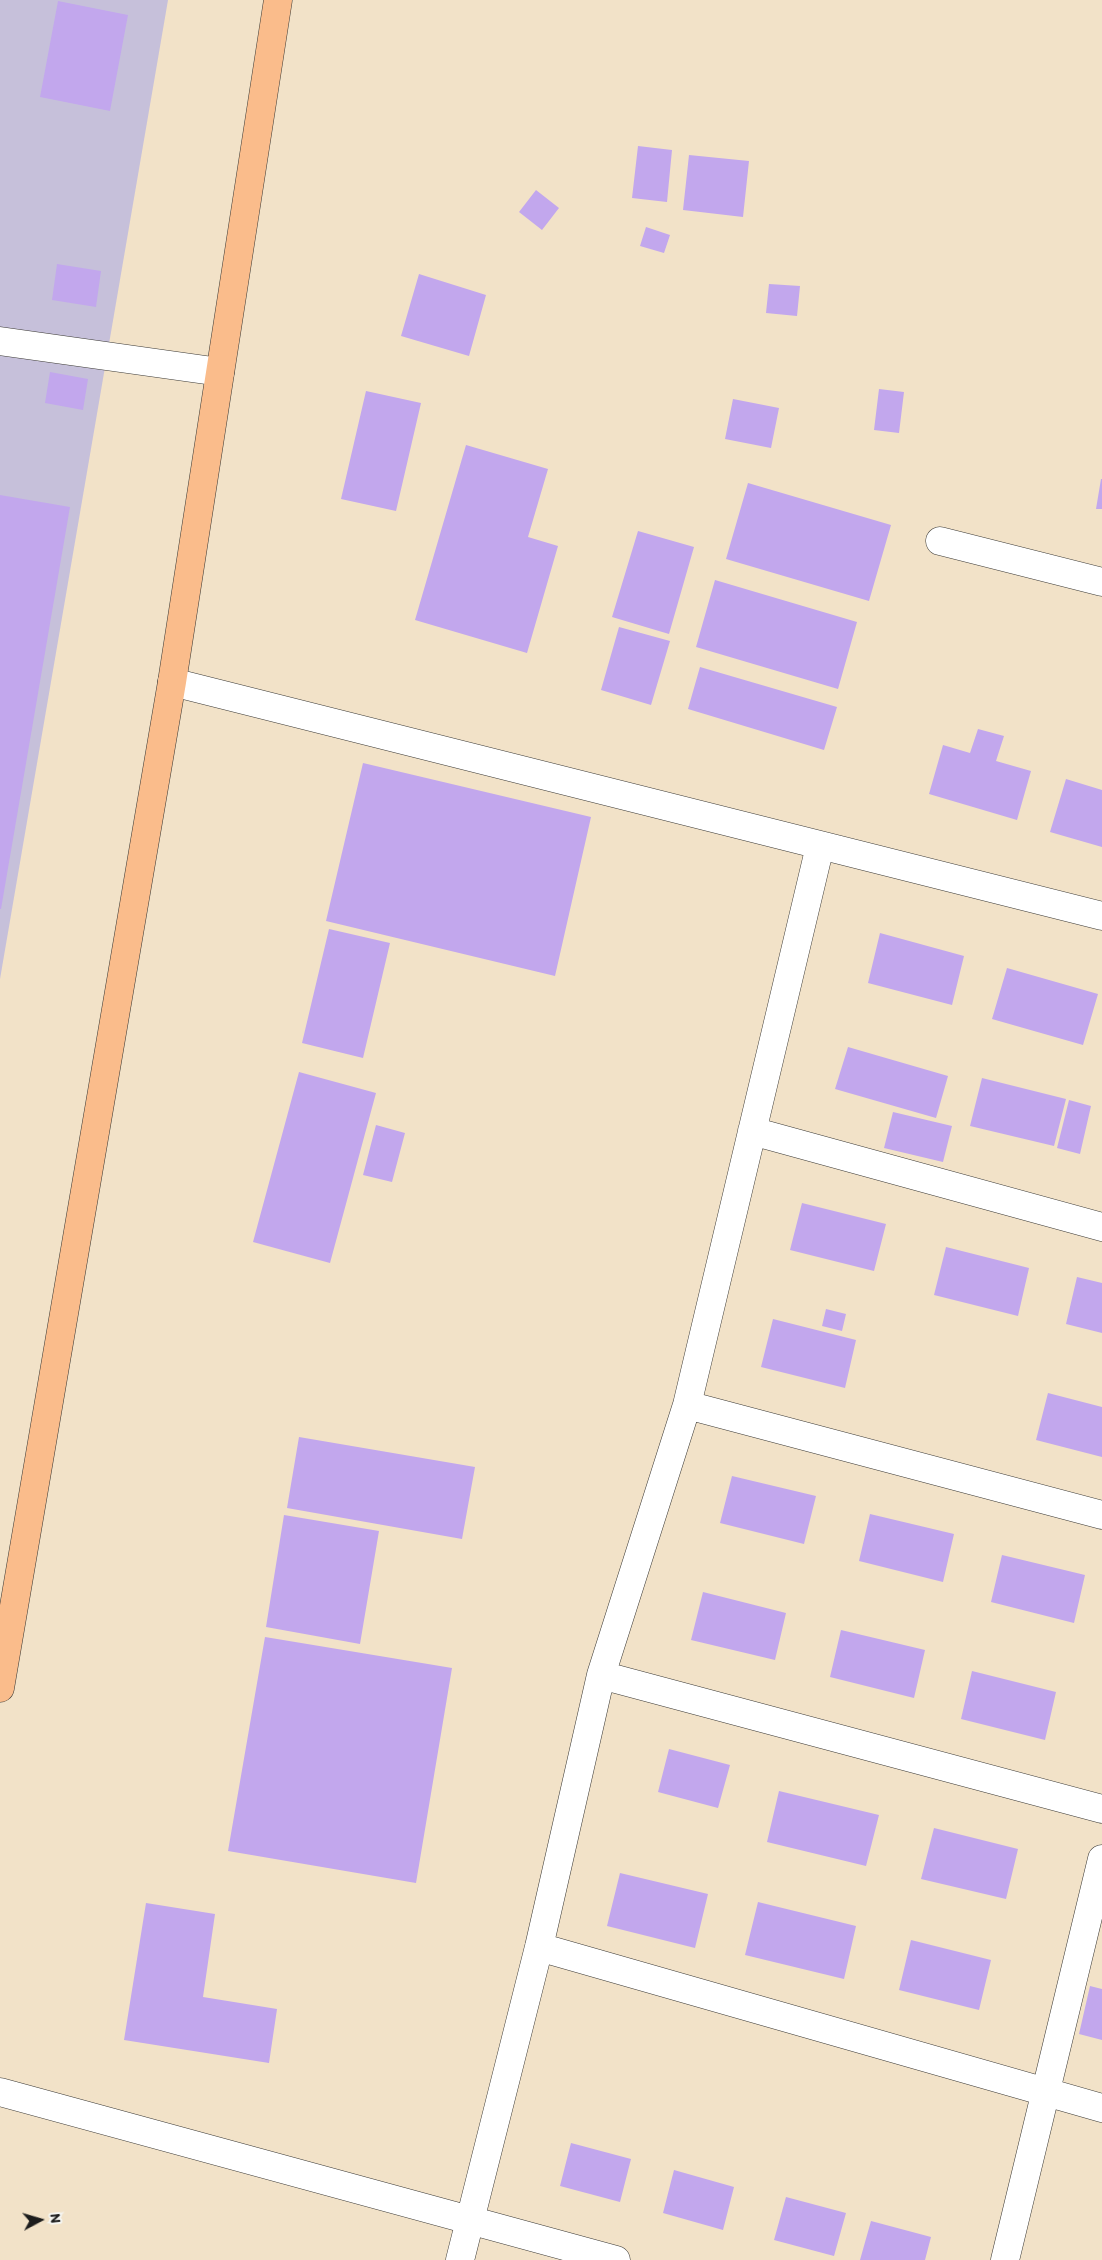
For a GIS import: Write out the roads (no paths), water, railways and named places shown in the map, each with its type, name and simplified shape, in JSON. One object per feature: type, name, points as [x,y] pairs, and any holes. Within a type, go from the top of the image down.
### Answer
[{"type":"highway","points":[[0,1688],[172,682],[278,0]]},
{"type":"street","points":[[0,342],[220,372]]},
{"type":"street","points":[[940,541],[1102,582]]},
{"type":"street","points":[[172,682],[1102,916]]},
{"type":"street","points":[[460,2260],[539,1947],[601,1675],[687,1405],[820,846]]},
{"type":"street","points":[[752,1131],[1102,1228]]},
{"type":"street","points":[[687,1405],[1102,1515]]},
{"type":"street","points":[[601,1675],[1102,1809]]},
{"type":"street","points":[[1005,2260],[1102,1859]]},
{"type":"street","points":[[539,1947],[1046,2094],[1102,2108]]},
{"type":"street","points":[[0,2092],[616,2260]]}]
